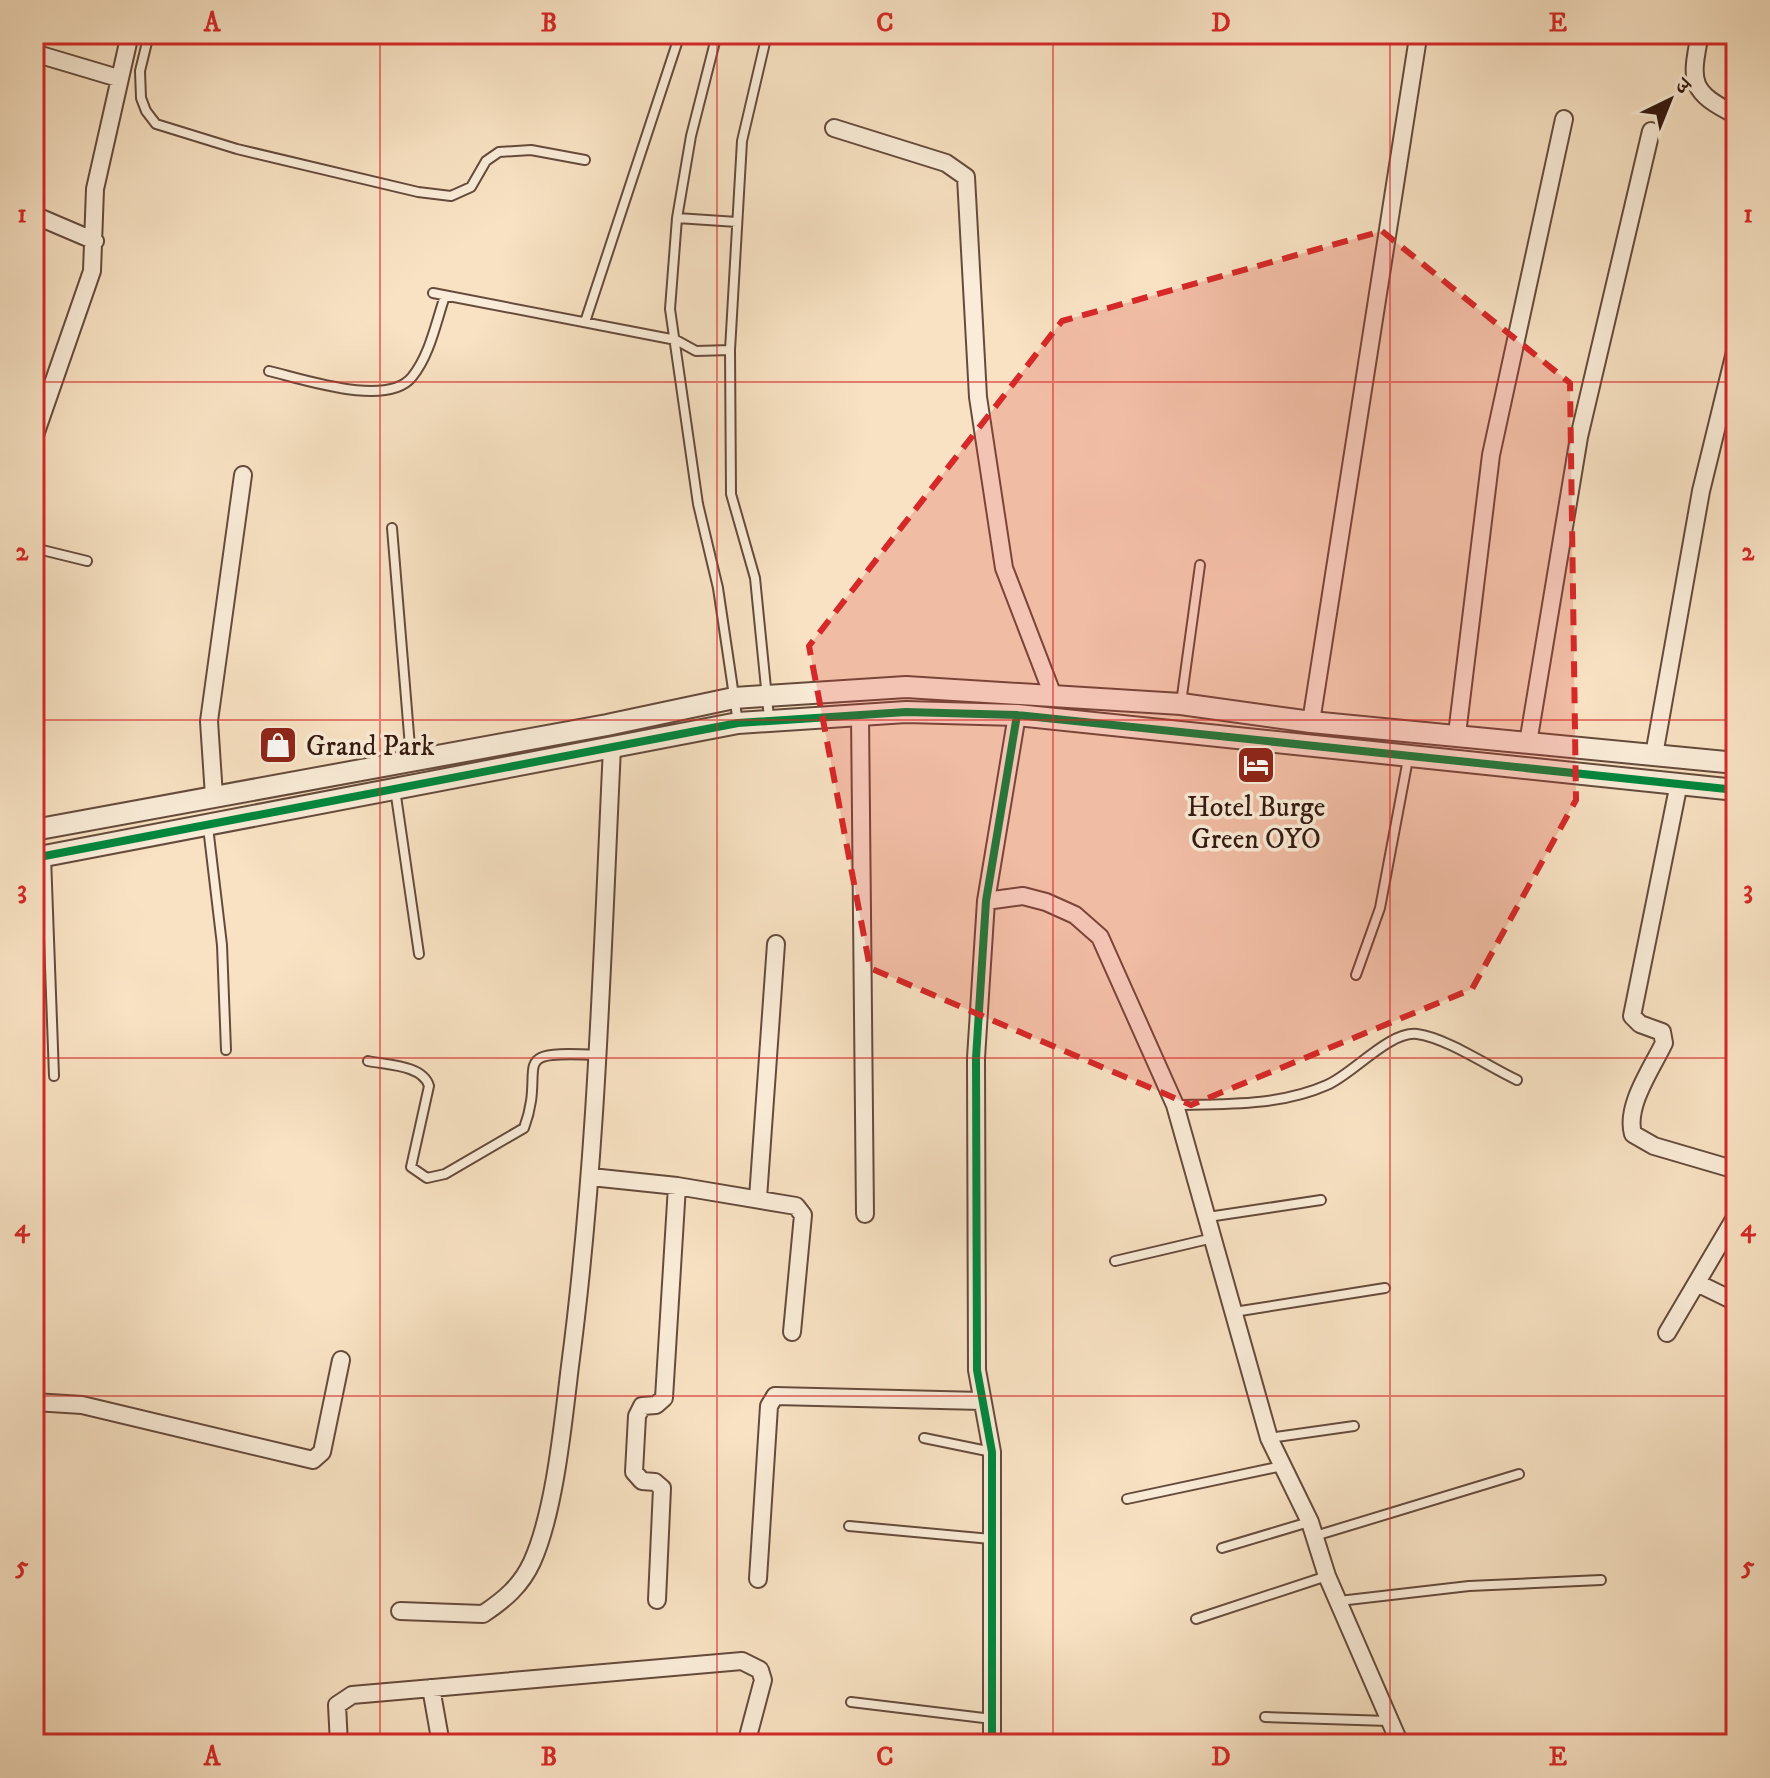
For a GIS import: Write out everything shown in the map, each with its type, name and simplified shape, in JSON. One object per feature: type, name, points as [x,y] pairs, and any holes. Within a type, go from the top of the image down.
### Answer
[{"type":"street","points":[[34,438],[92,271],[95,189],[130,34]]},
{"type":"street","points":[[1700,34],[1692,75],[1700,94],[1736,115]]},
{"type":"street","points":[[1311,722],[1417,44]]},
{"type":"street","points":[[34,53],[118,78]]},
{"type":"street","points":[[1457,734],[1494,441],[1564,119]]},
{"type":"street","points":[[834,128],[946,163],[966,177],[978,397],[1004,568],[1052,693]]},
{"type":"street","points":[[1528,743],[1579,437],[1651,131]]},
{"type":"street","points":[[34,215],[95,241]]},
{"type":"street","points":[[1654,755],[1701,491],[1736,348]]},
{"type":"street","points":[[214,796],[209,721],[243,475]]},
{"type":"street","points":[[34,830],[734,698],[766,693],[906,687],[1052,693],[1181,704],[1311,722],[1736,763]]},
{"type":"street","points":[[860,715],[865,1214]]},
{"type":"street","points":[[40,857],[207,822],[738,723],[860,715],[1017,715],[1408,759],[1520,766],[1736,790]]},
{"type":"street","points":[[992,1744],[992,1452],[977,1370],[976,1058],[986,901],[1017,715]]},
{"type":"street","points":[[400,1611],[483,1614],[521,1583],[533,1560],[558,1457],[591,1177],[612,748]]},
{"type":"street","points":[[1679,783],[1632,1016],[1640,1024],[1662,1032],[1664,1043],[1633,1111],[1631,1125],[1633,1134],[1654,1146],[1736,1170]]},
{"type":"street","points":[[986,901],[1023,896],[1046,902],[1075,915],[1100,937],[1175,1105],[1269,1438],[1313,1529],[1327,1576],[1400,1744]]},
{"type":"street","points":[[758,1198],[776,944]]},
{"type":"street","points":[[591,1177],[677,1186],[796,1206],[803,1215],[792,1332]]},
{"type":"street","points":[[657,1600],[662,1488],[655,1482],[642,1481],[634,1472],[637,1416],[642,1406],[656,1405],[664,1398],[677,1186]]},
{"type":"street","points":[[1667,1333],[1699,1284],[1736,1216]]},
{"type":"street","points":[[1699,1284],[1736,1302]]},
{"type":"street","points":[[34,1402],[82,1405],[313,1460],[322,1452],[341,1360]]},
{"type":"street","points":[[758,1579],[769,1406],[775,1396],[982,1401]]},
{"type":"street","points":[[339,1744],[335,1713],[343,1698],[742,1661],[760,1670],[763,1680],[746,1744]]},
{"type":"street","points":[[431,1688],[441,1744]]},
{"type":"lane","points":[[149,34],[140,71],[141,98],[146,111],[156,124],[237,149],[418,192],[451,196],[471,187],[486,161],[499,152],[531,150],[585,160]]},
{"type":"lane","points":[[585,322],[680,34]]},
{"type":"lane","points":[[703,34],[716,35],[691,136],[677,218],[670,309],[698,504],[718,588],[738,723]]},
{"type":"lane","points":[[767,34],[742,141],[730,350],[731,494],[755,578],[769,719]]},
{"type":"lane","points":[[677,218],[737,222]]},
{"type":"lane","points":[[433,293],[676,340],[696,351],[714,353],[730,350]]},
{"type":"lane","points":[[269,371],[373,393],[393,391],[411,379],[423,358],[445,296]]},
{"type":"lane","points":[[392,528],[411,760]]},
{"type":"lane","points":[[34,548],[87,561]]},
{"type":"lane","points":[[1181,704],[1200,565]]},
{"type":"lane","points":[[1356,975],[1380,908],[1408,759]]},
{"type":"lane","points":[[395,788],[419,954]]},
{"type":"lane","points":[[207,822],[222,945],[226,1050]]},
{"type":"lane","points":[[40,857],[54,1076]]},
{"type":"lane","points":[[1175,1105],[1242,1104],[1311,1090],[1349,1072],[1388,1043],[1415,1034],[1432,1038],[1517,1080]]},
{"type":"lane","points":[[368,1061],[418,1072],[427,1078],[429,1086],[411,1167],[427,1178],[445,1174],[524,1128],[529,1114],[533,1064],[540,1056],[551,1053],[597,1055]]},
{"type":"lane","points":[[1208,1217],[1321,1200]]},
{"type":"lane","points":[[1115,1261],[1213,1238]]},
{"type":"lane","points":[[1234,1312],[1385,1288]]},
{"type":"lane","points":[[1269,1438],[1354,1426]]},
{"type":"lane","points":[[924,1438],[992,1452]]},
{"type":"lane","points":[[1127,1499],[1282,1466]]},
{"type":"lane","points":[[1222,1548],[1313,1529],[1519,1474]]},
{"type":"lane","points":[[849,1526],[991,1539]]},
{"type":"lane","points":[[1196,1619],[1327,1576]]},
{"type":"lane","points":[[1339,1601],[1469,1586],[1601,1580]]},
{"type":"lane","points":[[851,1702],[993,1719]]},
{"type":"lane","points":[[1265,1717],[1389,1721]]},
{"type":"highlighted area","points":[[1382,231],[1570,383],[1576,800],[1472,989],[1191,1105],[870,968],[809,646],[1062,321]]},
{"type":"cycle path","points":[[34,858],[738,723],[906,712],[1017,715],[1736,790]]},
{"type":"cycle path","points":[[992,1744],[992,1452],[977,1370],[976,1058],[986,901],[1017,715]]},
{"type":"place","name":"Grand Park","points":[[278,745]]},
{"type":"place","name":"Hotel Burge Green OYO","points":[[1256,765]]}]
